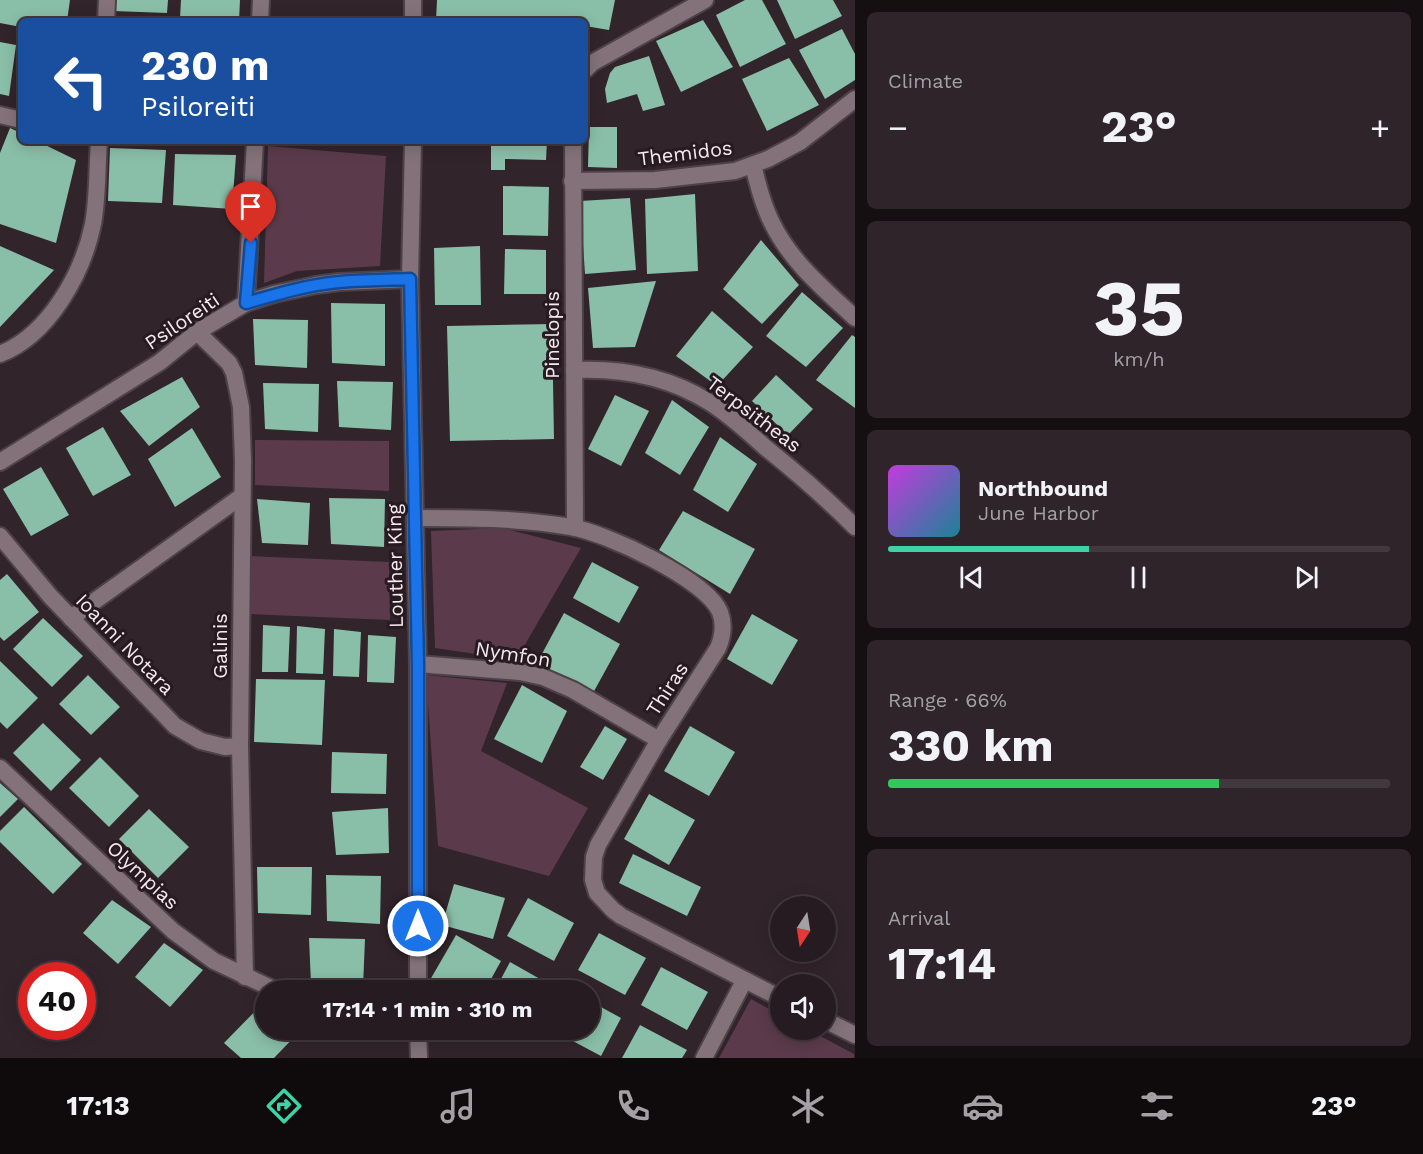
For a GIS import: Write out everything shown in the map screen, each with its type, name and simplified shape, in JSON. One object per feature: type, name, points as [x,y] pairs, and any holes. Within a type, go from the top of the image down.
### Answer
[{"type":"street","points":[[106,18],[107,0]]},
{"type":"street","points":[[260,18],[261,0]]},
{"type":"street","points":[[413,0],[413,18]]},
{"type":"street","points":[[588,67],[705,0]]},
{"type":"street","name":"Themidos","points":[[572,181],[622,182],[698,176],[718,174],[753,165],[800,142],[855,99]]},
{"type":"street","points":[[0,115],[18,119]]},
{"type":"street","points":[[0,354],[26,339],[47,318],[63,296],[80,262],[95,212],[99,144]]},
{"type":"street","points":[[246,303],[255,144]]},
{"type":"street","name":"Louther King","points":[[413,144],[410,279],[418,664],[418,980]]},
{"type":"street","name":"Pinelopis","points":[[573,144],[575,528]]},
{"type":"street","points":[[753,165],[766,207],[785,245],[804,270],[855,318]]},
{"type":"street","name":"Psiloreiti","points":[[0,462],[160,362],[197,332],[246,303],[316,285],[410,279]]},
{"type":"street","name":"Galinis","points":[[197,332],[228,363],[234,373],[242,423],[240,746],[245,977]]},
{"type":"street","name":"Terpsitheas","points":[[574,370],[601,369],[633,373],[666,382],[700,396],[720,409],[787,465],[855,527]]},
{"type":"street","points":[[71,618],[242,496]]},
{"type":"street","name":"Thiras","points":[[415,518],[522,520],[575,528],[615,542],[667,568],[704,592],[719,611],[723,631],[718,648],[658,740],[598,845],[592,869],[597,893],[621,916],[770,993]]},
{"type":"street","name":"Ioanni Notara","points":[[0,536],[50,596],[175,726],[201,741],[225,747],[240,746]]},
{"type":"street","name":"Nymfon","points":[[418,664],[543,676],[568,687],[658,740]]},
{"type":"street","name":"Olympias","points":[[0,768],[173,931],[214,961],[255,981]]},
{"type":"street","points":[[704,1058],[744,981]]},
{"type":"street","points":[[836,1026],[855,1035]]},
{"type":"street","points":[[418,1040],[419,1058]]},
{"type":"shaded area","points":[[268,146],[386,156],[380,266],[297,271],[264,283]]},
{"type":"shaded area","points":[[255,440],[389,441],[389,491],[255,485]]},
{"type":"shaded area","points":[[502,528],[581,548],[516,660],[435,648],[431,531]]},
{"type":"shaded area","points":[[249,556],[389,562],[390,620],[251,614]]},
{"type":"shaded area","points":[[426,675],[507,683],[481,751],[588,808],[549,876],[438,846]]},
{"type":"shaded area","points":[[751,999],[770,1009],[770,1040],[828,1040],[854,1054],[854,1058],[719,1058]]},
{"type":"building","points":[[0,0],[70,0],[67,18],[18,18],[18,26],[0,23]]},
{"type":"building","points":[[113,0],[168,0],[167,13],[113,11]]},
{"type":"building","points":[[181,0],[240,0],[239,18],[180,18]]},
{"type":"building","points":[[437,0],[615,0],[609,30],[588,26],[588,18],[436,18]]},
{"type":"building","points":[[745,0],[762,0],[786,44],[740,67],[716,15]]},
{"type":"building","points":[[777,0],[833,0],[842,16],[795,39]]},
{"type":"building","points":[[703,20],[733,67],[681,92],[656,41]]},
{"type":"building","points":[[842,29],[855,54],[855,80],[825,99],[799,50]]},
{"type":"building","points":[[0,42],[16,45],[9,96],[0,94]]},
{"type":"building","points":[[649,56],[665,105],[643,111],[637,94],[607,103],[605,89],[610,73],[615,67]]},
{"type":"building","points":[[789,58],[819,105],[767,131],[742,79]]},
{"type":"building","points":[[589,127],[617,127],[617,168],[588,167]]},
{"type":"building","points":[[10,128],[18,132],[18,144],[43,144],[76,160],[56,243],[0,224],[0,153]]},
{"type":"building","points":[[491,144],[547,144],[546,160],[505,159],[505,170],[491,170]]},
{"type":"building","points":[[110,148],[166,150],[162,203],[108,201]]},
{"type":"building","points":[[175,154],[236,155],[232,209],[173,205]]},
{"type":"building","points":[[503,186],[549,187],[548,236],[503,235]]},
{"type":"building","points":[[695,194],[698,271],[647,274],[645,199]]},
{"type":"building","points":[[630,198],[636,270],[585,274],[580,201]]},
{"type":"building","points":[[761,240],[799,285],[762,324],[723,289]]},
{"type":"building","points":[[0,246],[54,270],[0,327]]},
{"type":"building","points":[[480,246],[481,305],[435,305],[434,248]]},
{"type":"building","points":[[505,249],[546,250],[546,294],[504,294]]},
{"type":"building","points":[[656,281],[635,347],[593,348],[588,288]]},
{"type":"building","points":[[802,292],[843,328],[806,367],[766,336]]},
{"type":"building","points":[[331,303],[385,304],[385,366],[332,363]]},
{"type":"building","points":[[712,311],[753,347],[717,386],[676,356]]},
{"type":"building","points":[[253,319],[308,320],[307,368],[255,365]]},
{"type":"building","points":[[552,324],[554,439],[450,441],[447,326]]},
{"type":"building","points":[[852,335],[855,337],[855,408],[816,380]]},
{"type":"building","points":[[776,375],[813,409],[788,435],[752,401]]},
{"type":"building","points":[[182,377],[200,407],[149,446],[120,411]]},
{"type":"building","points":[[337,381],[393,382],[391,430],[339,427]]},
{"type":"building","points":[[263,383],[319,384],[318,432],[265,429]]},
{"type":"building","points":[[615,395],[649,411],[621,466],[588,449]]},
{"type":"building","points":[[672,400],[709,427],[680,475],[645,453]]},
{"type":"building","points":[[103,427],[131,475],[93,496],[66,448]]},
{"type":"building","points":[[192,428],[221,477],[175,507],[148,459]]},
{"type":"building","points":[[720,437],[757,464],[728,512],[693,490]]},
{"type":"building","points":[[41,467],[69,515],[31,536],[3,489]]},
{"type":"building","points":[[329,498],[385,499],[384,547],[331,544]]},
{"type":"building","points":[[257,499],[310,503],[308,545],[262,543]]},
{"type":"building","points":[[683,511],[755,549],[730,594],[659,550]]},
{"type":"building","points":[[592,562],[639,587],[619,623],[573,598]]},
{"type":"building","points":[[7,574],[39,612],[4,641],[0,637],[0,580]]},
{"type":"building","points":[[564,613],[620,644],[593,693],[537,663]]},
{"type":"building","points":[[752,614],[798,640],[772,685],[727,659]]},
{"type":"building","points":[[43,618],[83,656],[52,687],[13,649]]},
{"type":"building","points":[[263,625],[290,627],[288,672],[262,672]]},
{"type":"building","points":[[297,626],[325,629],[323,674],[296,673]]},
{"type":"building","points":[[334,629],[361,632],[359,677],[333,676]]},
{"type":"building","points":[[368,635],[396,637],[394,683],[367,682]]},
{"type":"building","points":[[0,661],[38,698],[7,729],[0,722]]},
{"type":"building","points":[[88,675],[120,707],[91,735],[59,704]]},
{"type":"building","points":[[256,679],[325,680],[322,745],[254,742]]},
{"type":"building","points":[[522,685],[567,711],[542,763],[494,739]]},
{"type":"building","points":[[43,723],[81,760],[51,791],[13,753]]},
{"type":"building","points":[[605,726],[627,739],[603,780],[580,767]]},
{"type":"building","points":[[690,726],[735,752],[709,796],[664,771]]},
{"type":"building","points":[[332,752],[387,754],[386,794],[331,793]]},
{"type":"building","points":[[100,757],[139,796],[109,827],[69,788]]},
{"type":"building","points":[[0,783],[18,799],[0,817]]},
{"type":"building","points":[[649,794],[695,820],[669,865],[624,839]]},
{"type":"building","points":[[24,807],[82,864],[53,894],[0,842],[0,831]]},
{"type":"building","points":[[388,808],[389,853],[336,855],[332,812]]},
{"type":"building","points":[[149,809],[189,847],[158,878],[119,839]]},
{"type":"building","points":[[633,854],[701,887],[687,916],[619,883]]},
{"type":"building","points":[[257,867],[312,867],[311,915],[258,913]]},
{"type":"building","points":[[326,875],[381,876],[380,924],[327,921]]},
{"type":"building","points":[[454,884],[505,898],[493,939],[442,925]]},
{"type":"building","points":[[528,898],[574,923],[554,961],[507,936]]},
{"type":"building","points":[[112,900],[151,927],[118,964],[83,933]]},
{"type":"building","points":[[599,933],[646,958],[625,995],[578,970]]},
{"type":"building","points":[[456,935],[501,961],[491,980],[430,980]]},
{"type":"building","points":[[309,938],[365,939],[363,980],[311,980]]},
{"type":"building","points":[[164,943],[203,970],[170,1007],[135,977]]},
{"type":"building","points":[[510,962],[542,980],[500,980]]},
{"type":"building","points":[[661,967],[708,992],[687,1030],[641,1005]]},
{"type":"building","points":[[600,1006],[621,1018],[601,1056],[571,1040],[600,1040]]},
{"type":"building","points":[[255,1011],[255,1040],[291,1040],[274,1058],[241,1058],[224,1043]]},
{"type":"building","points":[[640,1025],[687,1050],[682,1058],[622,1058]]},
{"type":"route","points":[[251,243],[246,303],[316,285],[410,279],[418,664],[418,926]]}]
